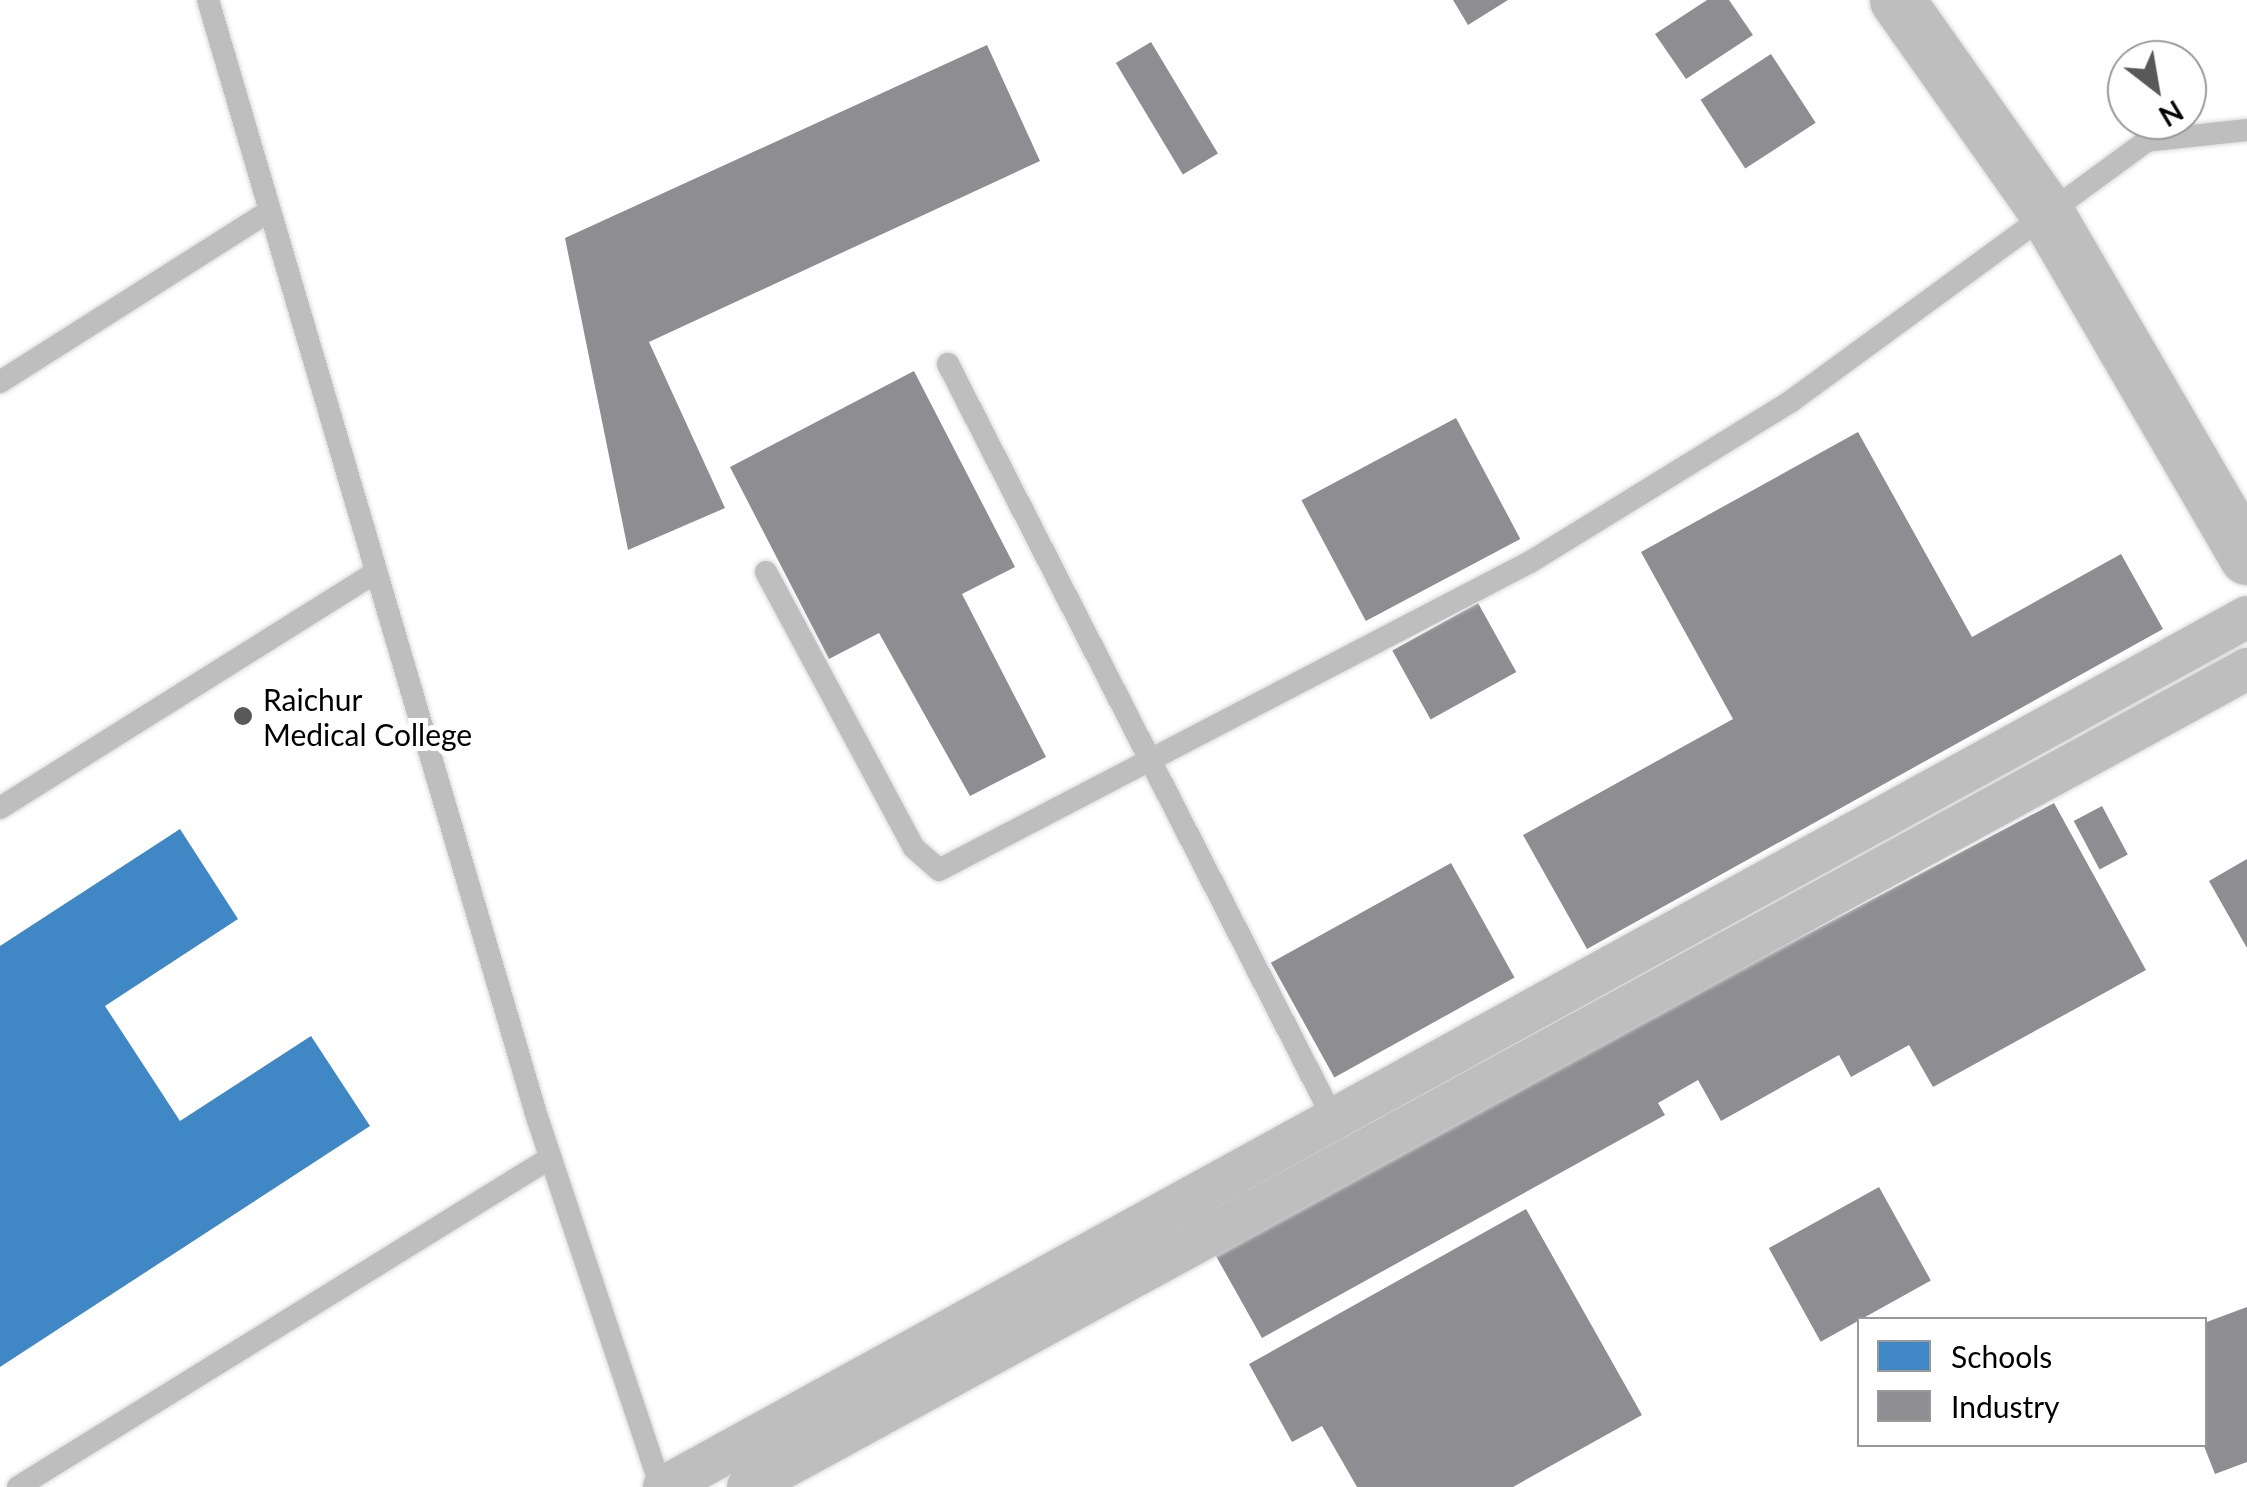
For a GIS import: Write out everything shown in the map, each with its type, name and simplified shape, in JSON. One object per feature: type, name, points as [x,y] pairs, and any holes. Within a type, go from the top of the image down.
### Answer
[{"type":"highway","points":[[1897,0],[2044,208],[2247,557]]},
{"type":"street","points":[[662,1487],[2247,616]]},
{"type":"street","points":[[748,1487],[2247,668]]},
{"type":"lane","points":[[208,0],[550,1158],[662,1487]]},
{"type":"lane","points":[[766,572],[925,866],[958,862],[1152,754],[1530,562],[1790,402],[2044,208],[2146,141],[2247,130]]},
{"type":"lane","points":[[0,382],[268,212]]},
{"type":"lane","points":[[948,364],[1152,754],[1333,1118]]},
{"type":"lane","points":[[0,808],[376,573]]},
{"type":"lane","points":[[18,1487],[550,1158]]},
{"type":"building: Schools","points":[[180,829],[238,919],[105,1006],[180,1121],[311,1036],[370,1126],[0,1367],[0,946]]},
{"type":"building: Industry","points":[[1453,0],[1508,0],[1468,25]]},
{"type":"building: Industry","points":[[1707,0],[1729,0],[1753,35],[1686,79],[1655,34]]},
{"type":"building: Industry","points":[[1151,42],[1218,153],[1183,175],[1116,63]]},
{"type":"building: Industry","points":[[987,45],[1040,161],[649,342],[725,508],[628,550],[565,238]]},
{"type":"building: Industry","points":[[1771,54],[1816,123],[1745,169],[1701,100]]},
{"type":"building: Industry","points":[[914,371],[1015,567],[962,594],[1046,757],[970,796],[879,633],[829,659],[730,467]]},
{"type":"building: Industry","points":[[1456,418],[1520,539],[1366,621],[1301,500]]},
{"type":"building: Industry","points":[[1858,432],[1972,637],[2121,554],[2163,629],[1587,949],[1523,835],[1733,719],[1641,552]]},
{"type":"building: Industry","points":[[1478,603],[1516,672],[1431,720],[1392,651]]},
{"type":"building: Industry","points":[[2054,803],[2146,970],[1933,1087],[1909,1045],[1851,1077],[1839,1055],[1721,1121],[1698,1080],[1658,1103],[1665,1115],[1262,1338],[1212,1249]]},
{"type":"building: Industry","points":[[2102,806],[2128,855],[2100,870],[2074,821]]},
{"type":"building: Industry","points":[[2247,859],[2247,948],[2209,881]]},
{"type":"building: Industry","points":[[1451,863],[1515,978],[1334,1077],[1271,963]]},
{"type":"building: Industry","points":[[1879,1187],[1931,1281],[1865,1317],[1857,1317],[1857,1322],[1821,1342],[1769,1248]]},
{"type":"building: Industry","points":[[1526,1209],[1642,1415],[1513,1487],[1357,1487],[1322,1426],[1292,1442],[1249,1364]]},
{"type":"building: Industry","points":[[2247,1307],[2247,1462],[2215,1474],[2204,1447],[2207,1322]]},
{"type":"place","name":"Raichur Medical College","points":[[243,716]]}]
